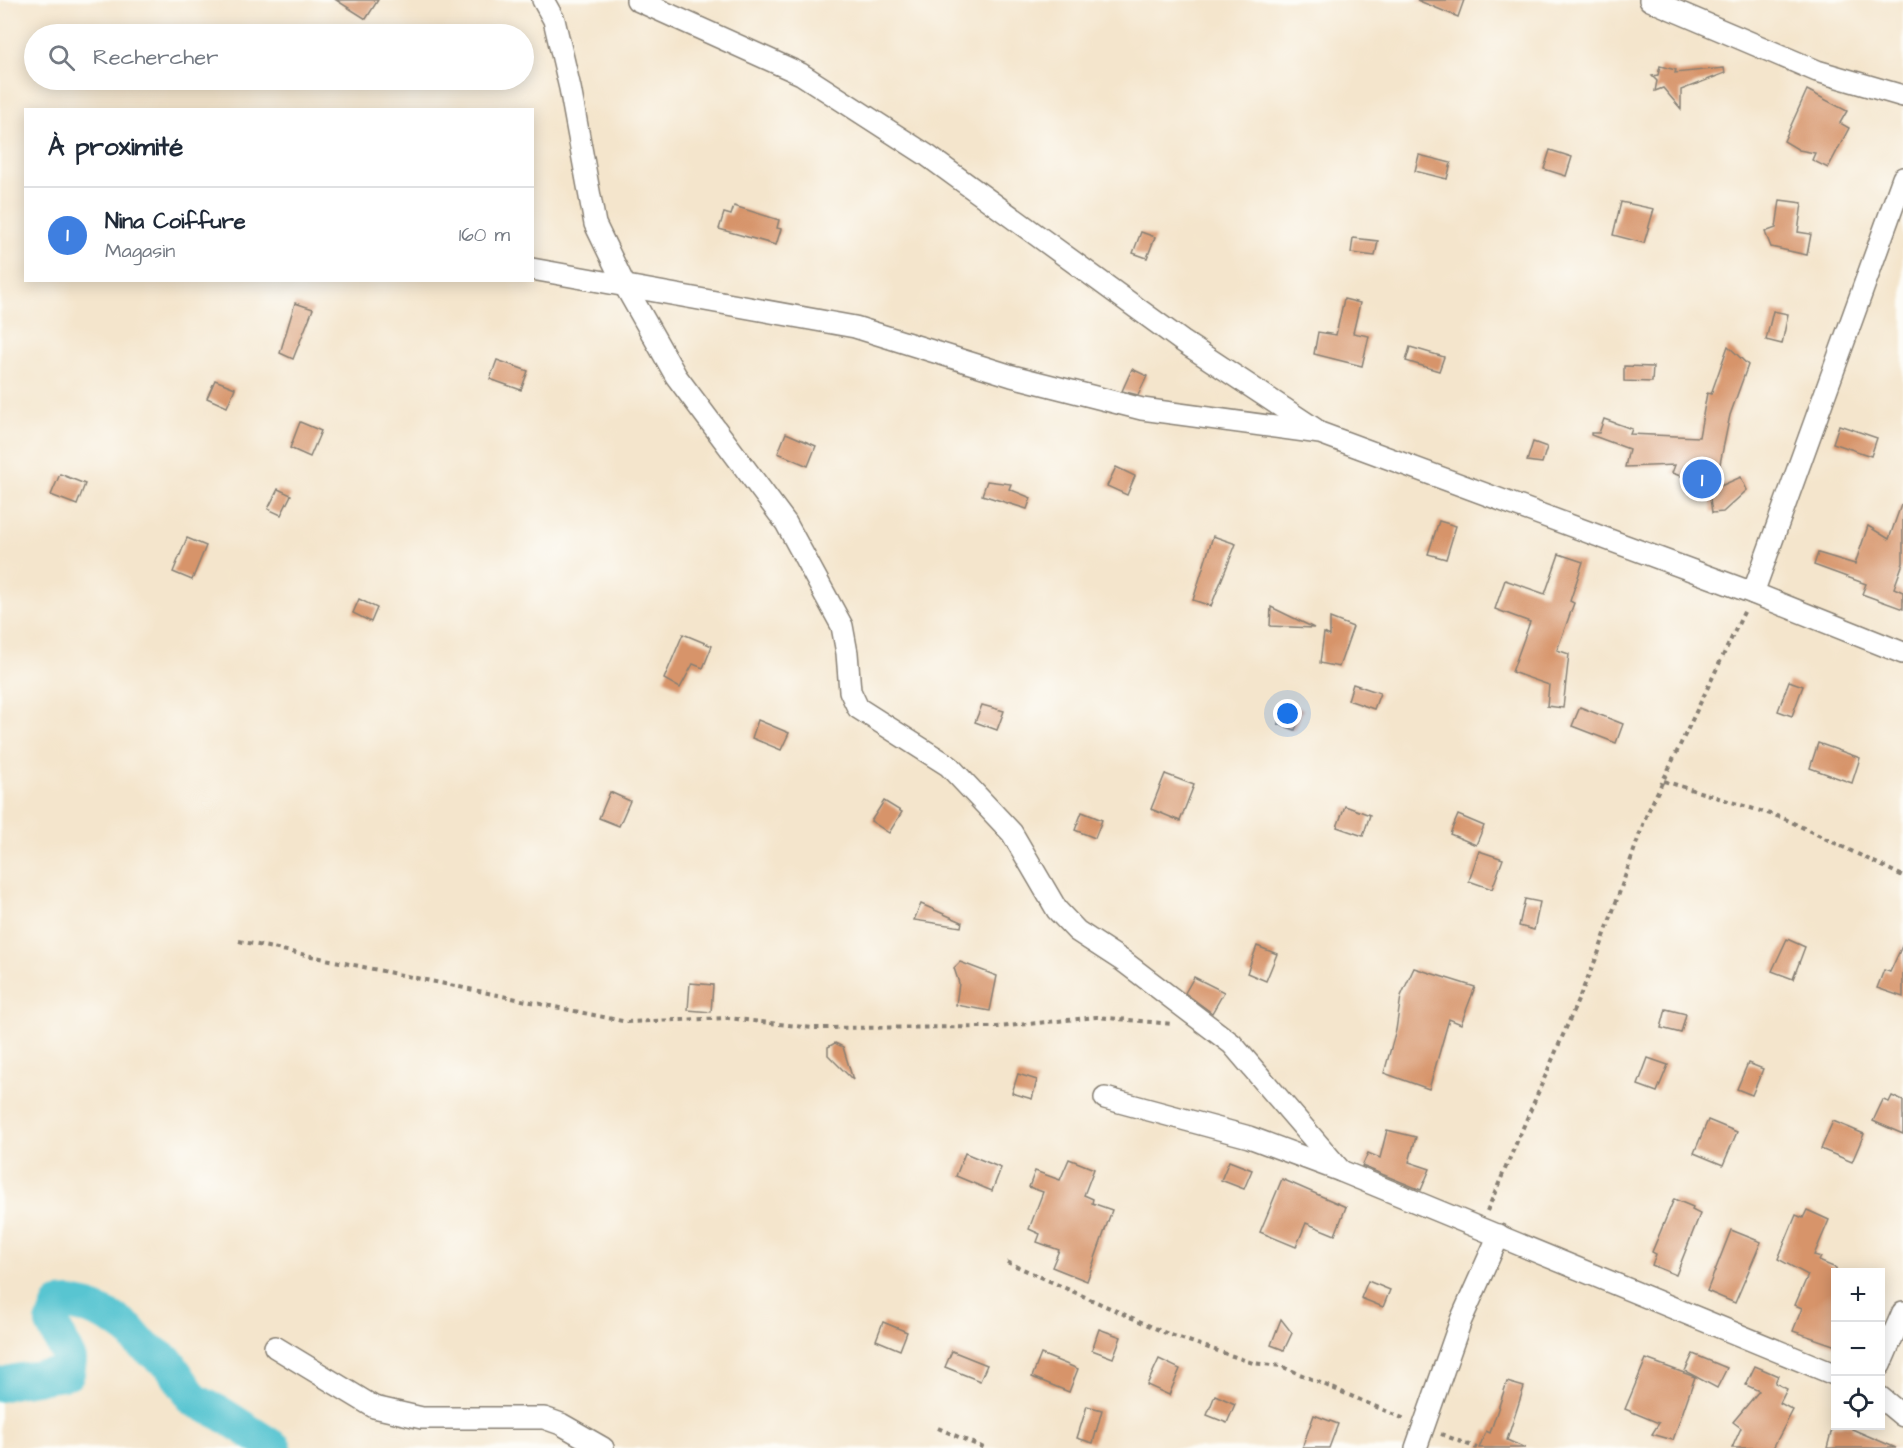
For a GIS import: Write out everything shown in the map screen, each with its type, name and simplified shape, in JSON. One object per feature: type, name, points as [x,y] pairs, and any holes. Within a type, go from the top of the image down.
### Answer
[{"type":"street","points":[[543,0],[554,20],[560,43],[594,225],[676,376],[786,523],[842,626],[847,653],[849,691],[858,708],[949,766],[1012,833],[1057,910],[1077,931],[1123,960],[1232,1044],[1341,1171]]},
{"type":"street","points":[[637,0],[801,74],[928,156],[1182,341],[1320,433]]},
{"type":"street","points":[[1650,0],[1816,71],[1903,96]]},
{"type":"street","points":[[1753,593],[1903,178]]},
{"type":"street","points":[[534,269],[855,327],[1012,376],[1142,409],[1320,433],[1753,593],[1903,653]]},
{"type":"street","points":[[1105,1098],[1249,1137],[1341,1171],[1831,1373]]},
{"type":"street","points":[[1416,1448],[1461,1320],[1489,1231]]},
{"type":"street","points":[[1885,1355],[1903,1312]]},
{"type":"street","points":[[275,1347],[374,1407],[422,1418],[544,1418],[561,1424],[603,1448]]},
{"type":"street","points":[[1885,1393],[1903,1400]]},
{"type":"street","points":[[1885,1400],[1903,1416]]},
{"type":"path","points":[[1489,1231],[1598,954],[1646,816],[1753,593]]},
{"type":"path","points":[[1664,781],[1783,818],[1903,876]]},
{"type":"path","points":[[239,941],[627,1022],[728,1018],[824,1028],[998,1027],[1097,1017],[1177,1024]]},
{"type":"path","points":[[1007,1262],[1168,1334],[1252,1362],[1281,1366],[1424,1428],[1477,1448]]},
{"type":"path","points":[[938,1428],[984,1448]]},
{"type":"building","points":[[336,0],[378,0],[366,19]]},
{"type":"building","points":[[1417,0],[1464,0],[1458,17]]},
{"type":"building","points":[[1660,66],[1676,70],[1675,73],[1724,68],[1725,73],[1681,90],[1681,109],[1663,88],[1655,91],[1657,81],[1652,76],[1658,75]]},
{"type":"building","points":[[1807,90],[1847,111],[1840,123],[1849,128],[1828,168],[1812,160],[1815,153],[1799,150],[1784,141]]},
{"type":"building","points":[[1550,150],[1572,157],[1566,176],[1544,169]]},
{"type":"building","points":[[1419,155],[1451,163],[1447,179],[1415,171]]},
{"type":"building","points":[[1780,200],[1802,203],[1798,232],[1811,234],[1807,255],[1771,247],[1765,232],[1776,228]]},
{"type":"building","points":[[1621,202],[1654,209],[1644,243],[1613,235]]},
{"type":"building","points":[[734,206],[779,220],[777,228],[781,229],[776,245],[719,229],[724,213],[731,215]]},
{"type":"building","points":[[1141,232],[1155,237],[1147,258],[1133,253]]},
{"type":"building","points":[[1353,238],[1378,241],[1375,256],[1351,253]]},
{"type":"building","points":[[1344,299],[1360,303],[1353,333],[1369,336],[1362,366],[1314,354],[1318,332],[1336,335]]},
{"type":"building","points":[[295,303],[313,309],[293,359],[280,353]]},
{"type":"building","points":[[1773,311],[1788,314],[1782,344],[1766,340]]},
{"type":"building","points":[[1728,346],[1748,365],[1730,415],[1715,488],[1672,473],[1675,465],[1625,467],[1629,449],[1591,435],[1591,433],[1599,433],[1604,419],[1632,429],[1630,434],[1699,437],[1707,393],[1711,394]]},
{"type":"building","points":[[1410,347],[1444,357],[1439,371],[1406,361]]},
{"type":"building","points":[[497,360],[528,371],[521,390],[490,379]]},
{"type":"building","points":[[1624,366],[1653,367],[1652,382],[1624,381]]},
{"type":"building","points":[[1132,369],[1147,376],[1138,395],[1122,391]]},
{"type":"building","points":[[215,380],[235,388],[227,407],[207,398]]},
{"type":"building","points":[[300,422],[321,431],[310,457],[290,448]]},
{"type":"building","points":[[1839,425],[1877,438],[1871,456],[1833,443]]},
{"type":"building","points":[[786,433],[816,446],[808,466],[778,453]]},
{"type":"building","points":[[1533,442],[1547,447],[1542,463],[1527,461]]},
{"type":"building","points":[[1116,467],[1135,476],[1127,495],[1107,486]]},
{"type":"building","points":[[60,474],[85,484],[77,505],[51,495]]},
{"type":"building","points":[[1741,477],[1747,490],[1723,512],[1712,513],[1709,491]]},
{"type":"building","points":[[987,481],[1011,484],[1009,489],[1031,498],[1027,509],[982,495]]},
{"type":"building","points":[[278,489],[291,495],[281,515],[268,509]]},
{"type":"building","points":[[1901,505],[1903,506],[1903,563],[1894,588],[1903,592],[1903,609],[1862,594],[1866,584],[1814,565],[1818,553],[1855,564],[1868,526],[1889,539]]},
{"type":"building","points":[[1439,521],[1456,526],[1446,559],[1428,554]]},
{"type":"building","points":[[1213,536],[1236,544],[1211,606],[1193,600]]},
{"type":"building","points":[[187,538],[206,546],[192,580],[173,572]]},
{"type":"building","points":[[1559,554],[1583,562],[1570,601],[1574,603],[1557,650],[1569,654],[1563,708],[1547,706],[1549,685],[1512,672],[1530,622],[1495,609],[1505,580],[1545,594]]},
{"type":"building","points":[[359,599],[377,608],[371,622],[353,613]]},
{"type":"building","points":[[1271,607],[1314,628],[1270,626]]},
{"type":"building","points":[[1330,618],[1353,627],[1339,667],[1320,663],[1324,633],[1330,636]]},
{"type":"building","points":[[683,634],[712,646],[703,668],[693,664],[680,688],[664,679]]},
{"type":"building","points":[[1789,681],[1803,686],[1792,716],[1778,711]]},
{"type":"building","points":[[1353,684],[1380,693],[1374,709],[1348,700]]},
{"type":"building","points":[[1286,704],[1303,709],[1295,730],[1278,724]]},
{"type":"building","points":[[982,705],[1004,711],[997,730],[975,722]]},
{"type":"building","points":[[1580,707],[1623,724],[1616,743],[1572,726]]},
{"type":"building","points":[[758,720],[789,733],[781,750],[752,738]]},
{"type":"building","points":[[1818,743],[1860,758],[1852,783],[1810,768]]},
{"type":"building","points":[[1165,774],[1194,785],[1180,821],[1151,809]]},
{"type":"building","points":[[610,792],[630,801],[619,826],[599,818]]},
{"type":"building","points":[[884,801],[902,812],[889,833],[871,821]]},
{"type":"building","points":[[1345,806],[1370,815],[1363,836],[1337,827]]},
{"type":"building","points":[[1082,812],[1102,820],[1095,838],[1075,830]]},
{"type":"building","points":[[1458,815],[1484,826],[1476,845],[1450,834]]},
{"type":"building","points":[[1479,851],[1503,859],[1492,889],[1469,881]]},
{"type":"building","points":[[1525,899],[1540,902],[1534,930],[1519,926]]},
{"type":"building","points":[[921,904],[962,922],[961,927],[914,920]]},
{"type":"building","points":[[1787,939],[1805,947],[1793,979],[1772,971]]},
{"type":"building","points":[[1903,944],[1903,997],[1877,988],[1884,970],[1890,972]]},
{"type":"building","points":[[1257,946],[1277,954],[1266,981],[1247,973]]},
{"type":"building","points":[[960,962],[997,976],[990,1011],[956,1005],[959,983],[954,968]]},
{"type":"building","points":[[1414,968],[1475,987],[1461,1024],[1449,1019],[1429,1089],[1384,1073],[1396,1030],[1401,996]]},
{"type":"building","points":[[1194,977],[1224,992],[1212,1013],[1185,993]]},
{"type":"building","points":[[690,983],[713,985],[711,1012],[688,1010]]},
{"type":"building","points":[[1666,1009],[1686,1014],[1681,1033],[1661,1028]]},
{"type":"building","points":[[835,1043],[843,1047],[853,1080],[828,1055],[828,1047]]},
{"type":"building","points":[[1648,1058],[1668,1065],[1657,1092],[1638,1085]]},
{"type":"building","points":[[1748,1063],[1763,1069],[1752,1095],[1737,1089]]},
{"type":"building","points":[[1018,1074],[1037,1080],[1032,1099],[1012,1093]]},
{"type":"building","points":[[1892,1096],[1903,1101],[1903,1134],[1873,1121],[1883,1100],[1889,1102]]},
{"type":"building","points":[[1708,1120],[1737,1132],[1723,1165],[1694,1153]]},
{"type":"building","points":[[1833,1121],[1864,1134],[1852,1162],[1821,1149]]},
{"type":"building","points":[[1387,1130],[1416,1137],[1409,1162],[1430,1169],[1421,1190],[1362,1166],[1368,1153],[1380,1158]]},
{"type":"building","points":[[965,1153],[1001,1168],[992,1191],[956,1176]]},
{"type":"building","points":[[1069,1159],[1094,1169],[1084,1195],[1093,1199],[1092,1203],[1112,1210],[1087,1281],[1052,1267],[1059,1250],[1037,1242],[1040,1234],[1029,1229],[1043,1192],[1029,1187],[1035,1171],[1060,1180]]},
{"type":"building","points":[[1229,1161],[1252,1170],[1244,1189],[1221,1180]]},
{"type":"building","points":[[1282,1179],[1346,1207],[1335,1235],[1306,1223],[1296,1247],[1260,1232]]},
{"type":"building","points":[[1674,1199],[1693,1207],[1692,1210],[1700,1214],[1676,1275],[1652,1265],[1656,1254],[1652,1252]]},
{"type":"building","points":[[1807,1210],[1829,1220],[1814,1255],[1821,1257],[1819,1261],[1836,1268],[1831,1268],[1831,1344],[1793,1331],[1802,1308],[1795,1305],[1808,1275],[1778,1259],[1796,1215],[1803,1218]]},
{"type":"building","points":[[1731,1230],[1761,1242],[1735,1303],[1707,1291]]},
{"type":"building","points":[[1368,1281],[1390,1290],[1383,1307],[1361,1298]]},
{"type":"building","points":[[1281,1319],[1292,1333],[1284,1350],[1271,1345]]},
{"type":"building","points":[[883,1322],[907,1332],[900,1350],[876,1340]]},
{"type":"building","points":[[1099,1329],[1121,1337],[1113,1358],[1092,1350]]},
{"type":"building","points":[[952,1351],[987,1365],[980,1381],[945,1367]]},
{"type":"building","points":[[1041,1354],[1078,1369],[1069,1392],[1032,1377]]},
{"type":"building","points":[[1693,1354],[1727,1368],[1717,1388],[1685,1371]]},
{"type":"building","points":[[1159,1359],[1180,1369],[1169,1395],[1147,1385]]},
{"type":"building","points":[[1646,1359],[1695,1377],[1673,1440],[1652,1434],[1659,1423],[1625,1409]]},
{"type":"building","points":[[1755,1366],[1778,1376],[1775,1383],[1787,1389],[1780,1403],[1793,1410],[1773,1448],[1732,1448],[1741,1428],[1733,1422],[1759,1391],[1746,1385]]},
{"type":"building","points":[[1507,1382],[1524,1387],[1507,1440],[1525,1448],[1479,1448],[1486,1431],[1490,1433]]},
{"type":"building","points":[[1215,1395],[1235,1404],[1227,1423],[1207,1415]]},
{"type":"building","points":[[1087,1406],[1102,1410],[1093,1443],[1077,1438]]},
{"type":"building","points":[[1314,1415],[1338,1424],[1329,1448],[1302,1448]]},
{"type":"building","points":[[1832,1430],[1854,1430],[1896,1448],[1827,1448]]},
{"type":"waterway","points":[[0,1385],[68,1373],[70,1360],[52,1323],[59,1305],[70,1304],[89,1308],[112,1318],[129,1330],[140,1343],[169,1363],[194,1400],[222,1414],[275,1448]]},
{"type":"place","name":"Nina Coiffure","points":[[1702,479]]}]
